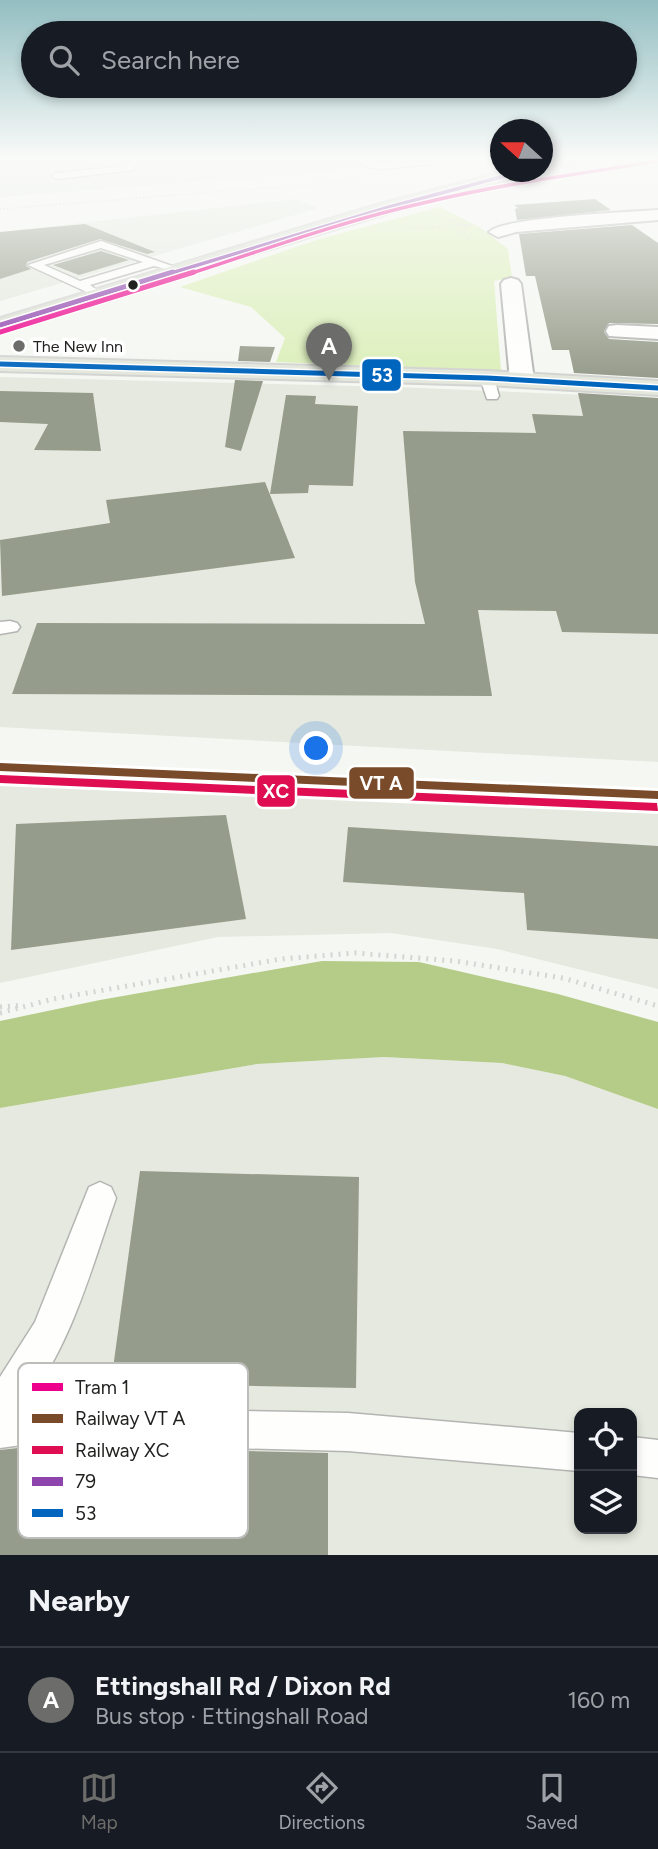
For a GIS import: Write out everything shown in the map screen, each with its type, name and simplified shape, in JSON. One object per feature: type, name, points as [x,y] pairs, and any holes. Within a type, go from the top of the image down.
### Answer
[{"type":"highway","points":[[0,315],[268,233]]},
{"type":"highway","points":[[0,325],[107,295],[301,233]]},
{"type":"main road","points":[[3,365],[490,387],[522,380],[658,388]]},
{"type":"street","points":[[511,284],[522,380]]},
{"type":"street","points":[[617,332],[658,332]]},
{"type":"lane","points":[[85,288],[34,265],[101,244],[160,264]]},
{"type":"lane","points":[[31,1363],[66,1292],[100,1198]]},
{"type":"lane","points":[[0,1406],[18,1384]]},
{"type":"lane","points":[[0,1429],[18,1426]]},
{"type":"lane","points":[[248,1429],[348,1432],[574,1452]]},
{"type":"lane","points":[[637,1457],[658,1459]]},
{"type":"path","points":[[0,1013],[281,959],[355,953],[455,961],[563,978],[658,1006]]},
{"type":"path","points":[[0,1007],[36,1004]]},
{"type":"shaded area","points":[[0,233],[235,233],[0,301]]},
{"type":"shaded area","points":[[343,233],[487,233],[508,249],[512,278],[494,281],[501,371],[276,362],[285,338],[251,307],[180,287]]},
{"type":"shaded area","points":[[0,377],[397,387],[658,398],[658,762],[0,727]]},
{"type":"shaded area","points":[[0,781],[658,811],[658,989],[497,949],[391,933],[218,937],[0,983]]},
{"type":"shaded area","points":[[322,961],[419,962],[558,994],[658,1022],[658,1109],[565,1076],[502,1063],[384,1057],[257,1064],[0,1108],[0,1021],[100,1000]]},
{"type":"shaded area","points":[[384,1057],[502,1063],[565,1076],[658,1109],[658,1555],[0,1555],[0,1108],[257,1064]]},
{"type":"building","points":[[0,233],[106,233],[155,252],[147,254],[100,239],[27,262],[26,266],[31,269],[0,279]]},
{"type":"building","points":[[643,233],[658,243],[658,324],[609,323],[604,332],[609,339],[658,342],[658,378],[574,373],[569,350],[552,350],[535,276],[526,276],[519,234]]},
{"type":"building","points":[[101,251],[129,260],[79,275],[53,265]]},
{"type":"building","points":[[240,346],[275,347],[270,362],[238,361]]},
{"type":"building","points":[[235,380],[263,381],[241,451],[225,447]]},
{"type":"building","points":[[0,391],[93,393],[101,451],[34,450],[48,424],[0,422]]},
{"type":"building","points":[[578,393],[658,398],[658,634],[562,632],[556,611],[478,610],[492,696],[12,694],[37,623],[425,624],[415,582],[403,431],[536,433],[532,414],[583,416]]},
{"type":"building","points":[[286,395],[316,396],[315,404],[358,406],[353,486],[309,485],[308,493],[270,494]]},
{"type":"building","points":[[265,482],[295,558],[2,596],[0,540],[110,523],[106,500]]},
{"type":"building","points":[[226,815],[246,919],[11,950],[16,824]]},
{"type":"building","points":[[348,827],[658,846],[658,939],[527,930],[524,893],[343,882]]},
{"type":"building","points":[[140,1171],[359,1177],[356,1388],[248,1386],[248,1363],[114,1363]]},
{"type":"building","points":[[18,1448],[18,1538],[248,1538],[248,1451],[328,1453],[328,1555],[0,1555],[0,1450]]},
{"type":"tram line","name":"1","points":[[0,332],[97,304],[316,233]]},
{"type":"transit line","name":"79","points":[[0,325],[305,233]]},
{"type":"transit line","name":"53","points":[[0,364],[487,378],[658,388]]},
{"type":"transit line","points":[[0,767],[658,795]]},
{"type":"rail line","name":"XC","points":[[0,779],[657,807]]},
{"type":"place","name":"The New Inn","points":[[19,346]]},
{"type":"place","name":"Ettingshall Rd / Dixon Rd","points":[[329,381]]}]
